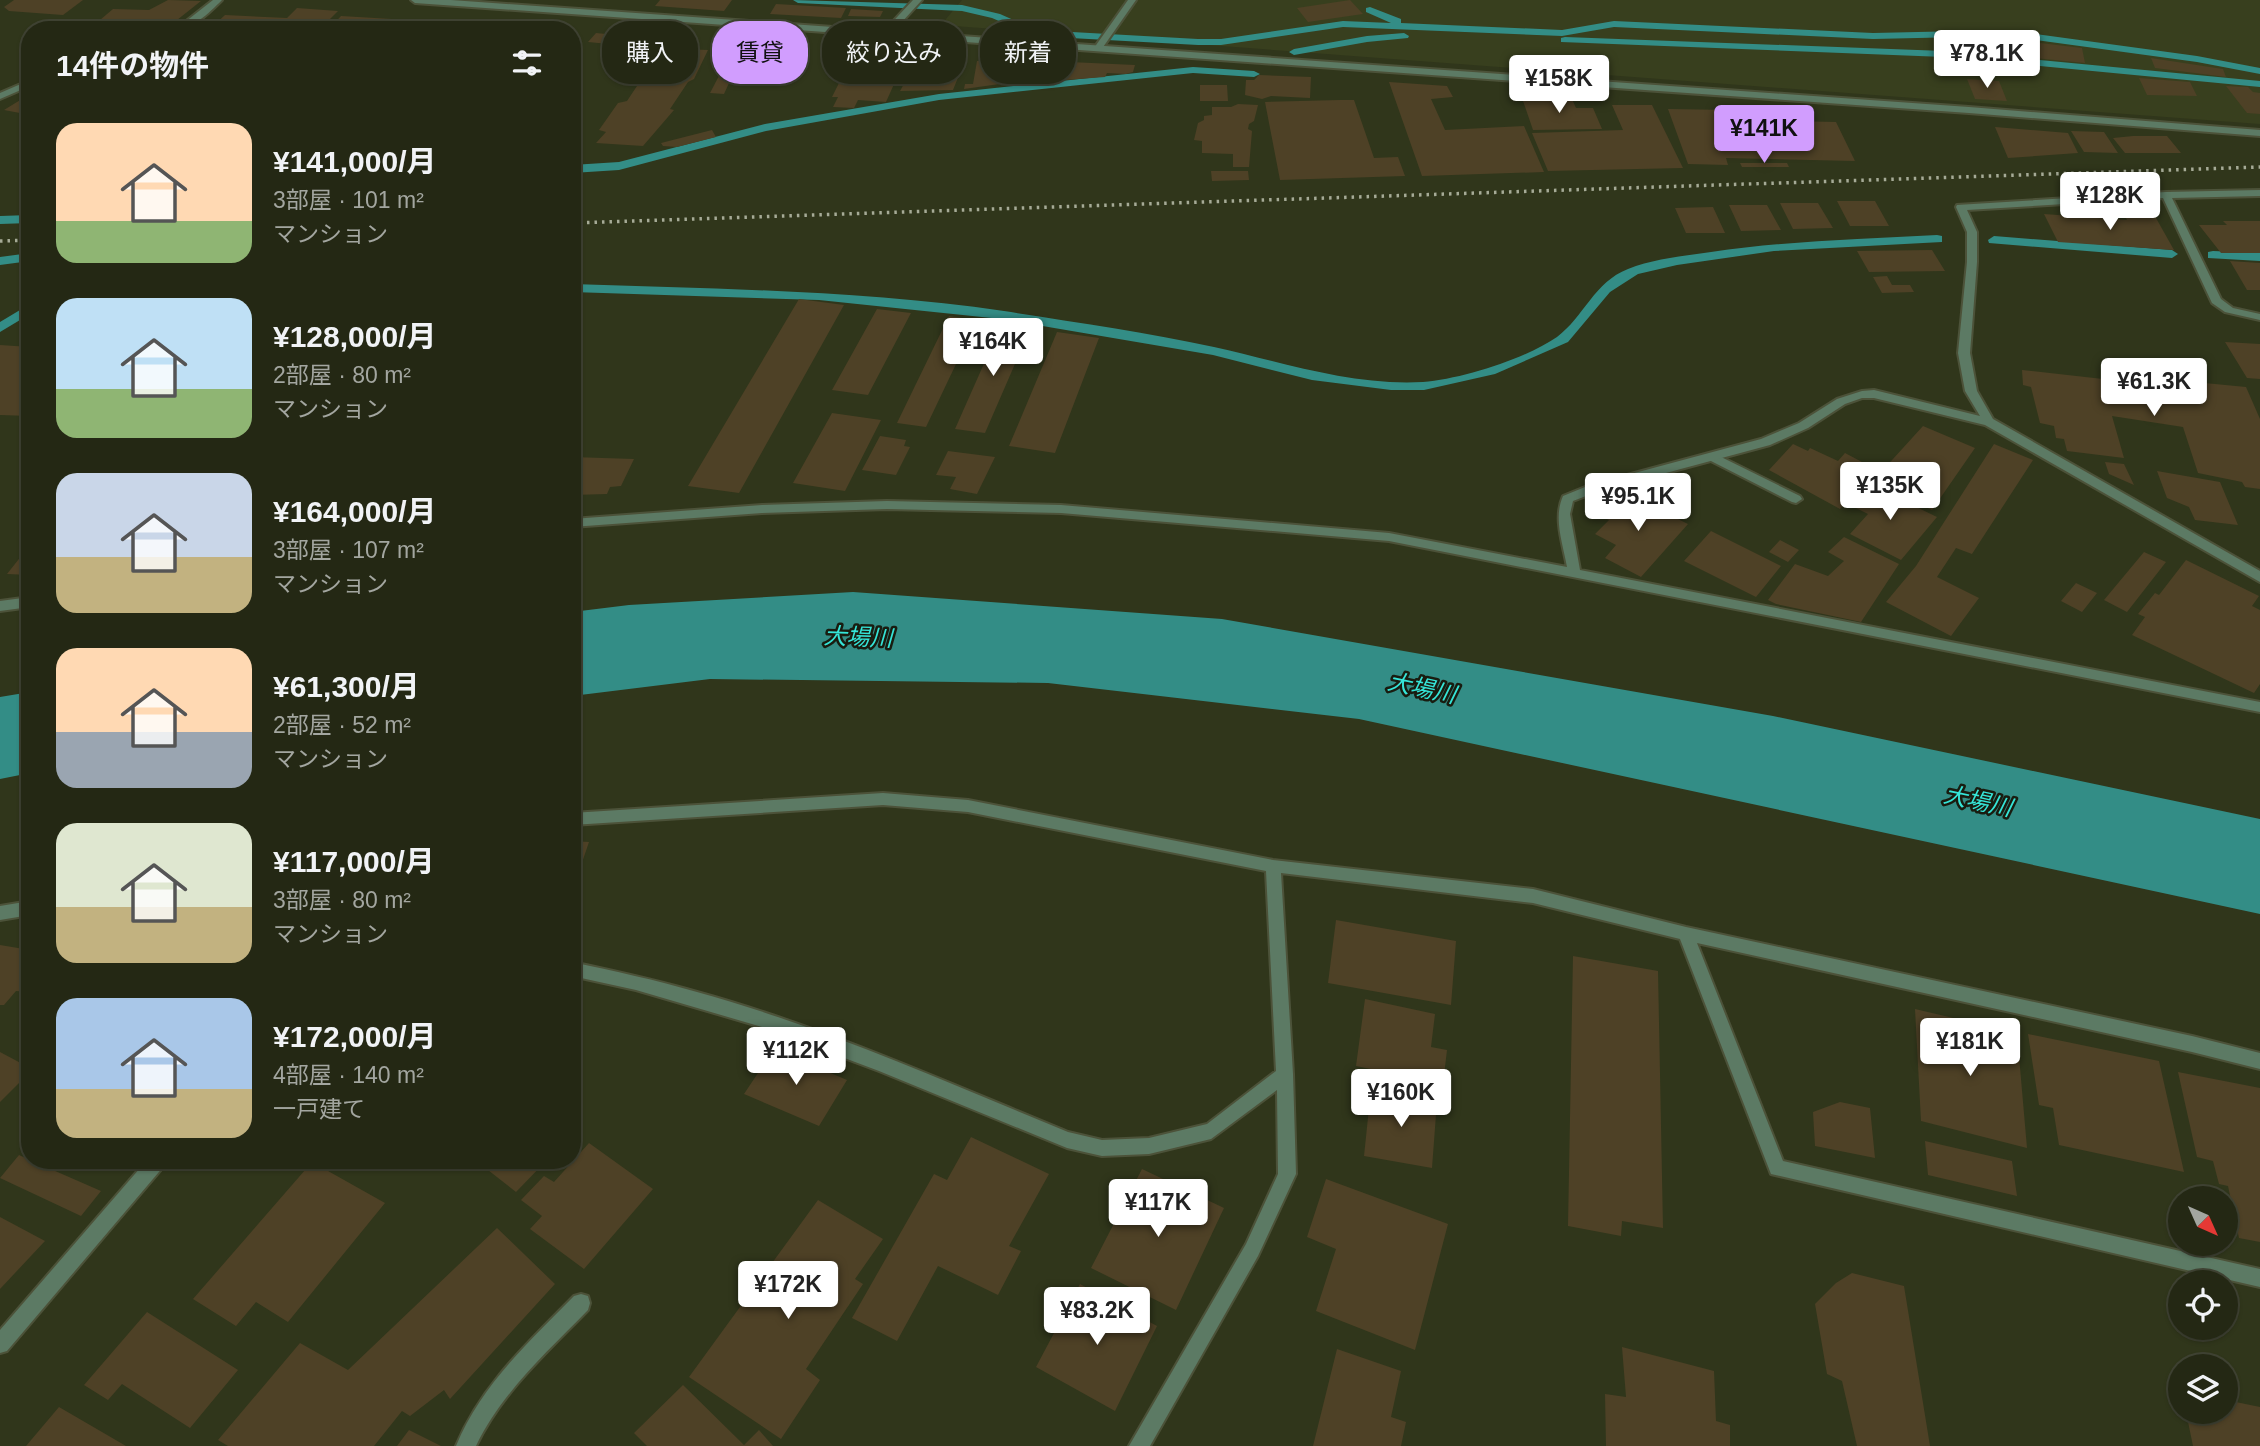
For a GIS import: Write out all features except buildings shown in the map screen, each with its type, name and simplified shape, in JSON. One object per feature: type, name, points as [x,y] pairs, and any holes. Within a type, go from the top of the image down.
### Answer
[{"type":"street","points":[[192,21],[218,0]]},
{"type":"street","points":[[415,0],[822,28]]},
{"type":"street","points":[[898,21],[918,0]]},
{"type":"street","points":[[1098,48],[1132,0]]},
{"type":"street","points":[[966,39],[2260,133]]},
{"type":"street","points":[[0,96],[21,87]]},
{"type":"street","points":[[1989,422],[1971,391],[1964,353],[1972,232],[1961,207],[2166,195],[2260,193]]},
{"type":"street","points":[[2166,195],[2216,301],[2229,310],[2260,317]]},
{"type":"street","points":[[1574,573],[1564,514],[1567,499],[1589,489],[1713,457],[1793,431],[1857,393],[1874,394],[1989,422],[2260,577]]},
{"type":"street","points":[[1713,457],[1796,499]]},
{"type":"street","points":[[581,522],[762,509],[887,505],[1061,509],[1390,537],[2260,707]]},
{"type":"street","points":[[0,606],[21,603]]},
{"type":"street","points":[[581,817],[883,799],[968,806],[1273,866],[1533,896],[1686,934],[2260,1061]]},
{"type":"street","points":[[1139,1446],[1252,1250],[1287,1174],[1285,1074],[1273,866]]},
{"type":"street","points":[[0,913],[21,910]]},
{"type":"street","points":[[1686,934],[1777,1168],[2260,1278]]},
{"type":"street","points":[[581,971],[607,975],[757,1017],[1067,1140],[1102,1148],[1149,1146],[1211,1131],[1285,1074]]},
{"type":"street","points":[[0,1344],[150,1169]]},
{"type":"street","points":[[466,1446],[475,1423],[505,1383],[581,1303]]},
{"type":"shaded area","points":[[962,0],[2260,0],[2260,124],[1076,35],[1076,21],[980,21],[980,28],[966,27],[966,21],[944,21]]},
{"type":"water","name":"大場川","points":[[853,592],[1222,619],[1773,716],[2260,819],[2260,914],[1359,719],[1048,683],[710,679],[581,695],[581,611],[629,605]]},
{"type":"water","points":[[21,694],[21,775],[0,779],[0,697]]},
{"type":"waterway","points":[[798,0],[962,8],[996,16],[1034,33],[1198,42],[1221,42],[1343,24],[1562,33],[1614,24],[1873,36],[2007,33],[2197,59],[2260,71]]},
{"type":"waterway","points":[[1370,10],[1397,21]]},
{"type":"waterway","points":[[1294,52],[1367,39],[1404,36]]},
{"type":"waterway","points":[[1565,40],[1944,54],[2260,84]]},
{"type":"waterway","points":[[581,168],[619,166],[765,128],[939,97],[1193,70],[1254,74]]},
{"type":"waterway","points":[[0,220],[21,219]]},
{"type":"waterway","points":[[581,288],[819,296],[1001,315],[1213,351],[1312,376],[1391,386],[1424,386],[1490,371],[1563,339],[1605,289],[1634,271],[1677,261],[1774,247],[1937,239]]},
{"type":"waterway","points":[[1994,240],[2172,254]]},
{"type":"waterway","points":[[2213,255],[2260,257]]},
{"type":"waterway","points":[[0,261],[21,258]]},
{"type":"waterway","points":[[0,328],[21,314]]},
{"type":"railway","points":[[581,223],[2260,167]]},
{"type":"railway","points":[[0,241],[21,240]]}]
